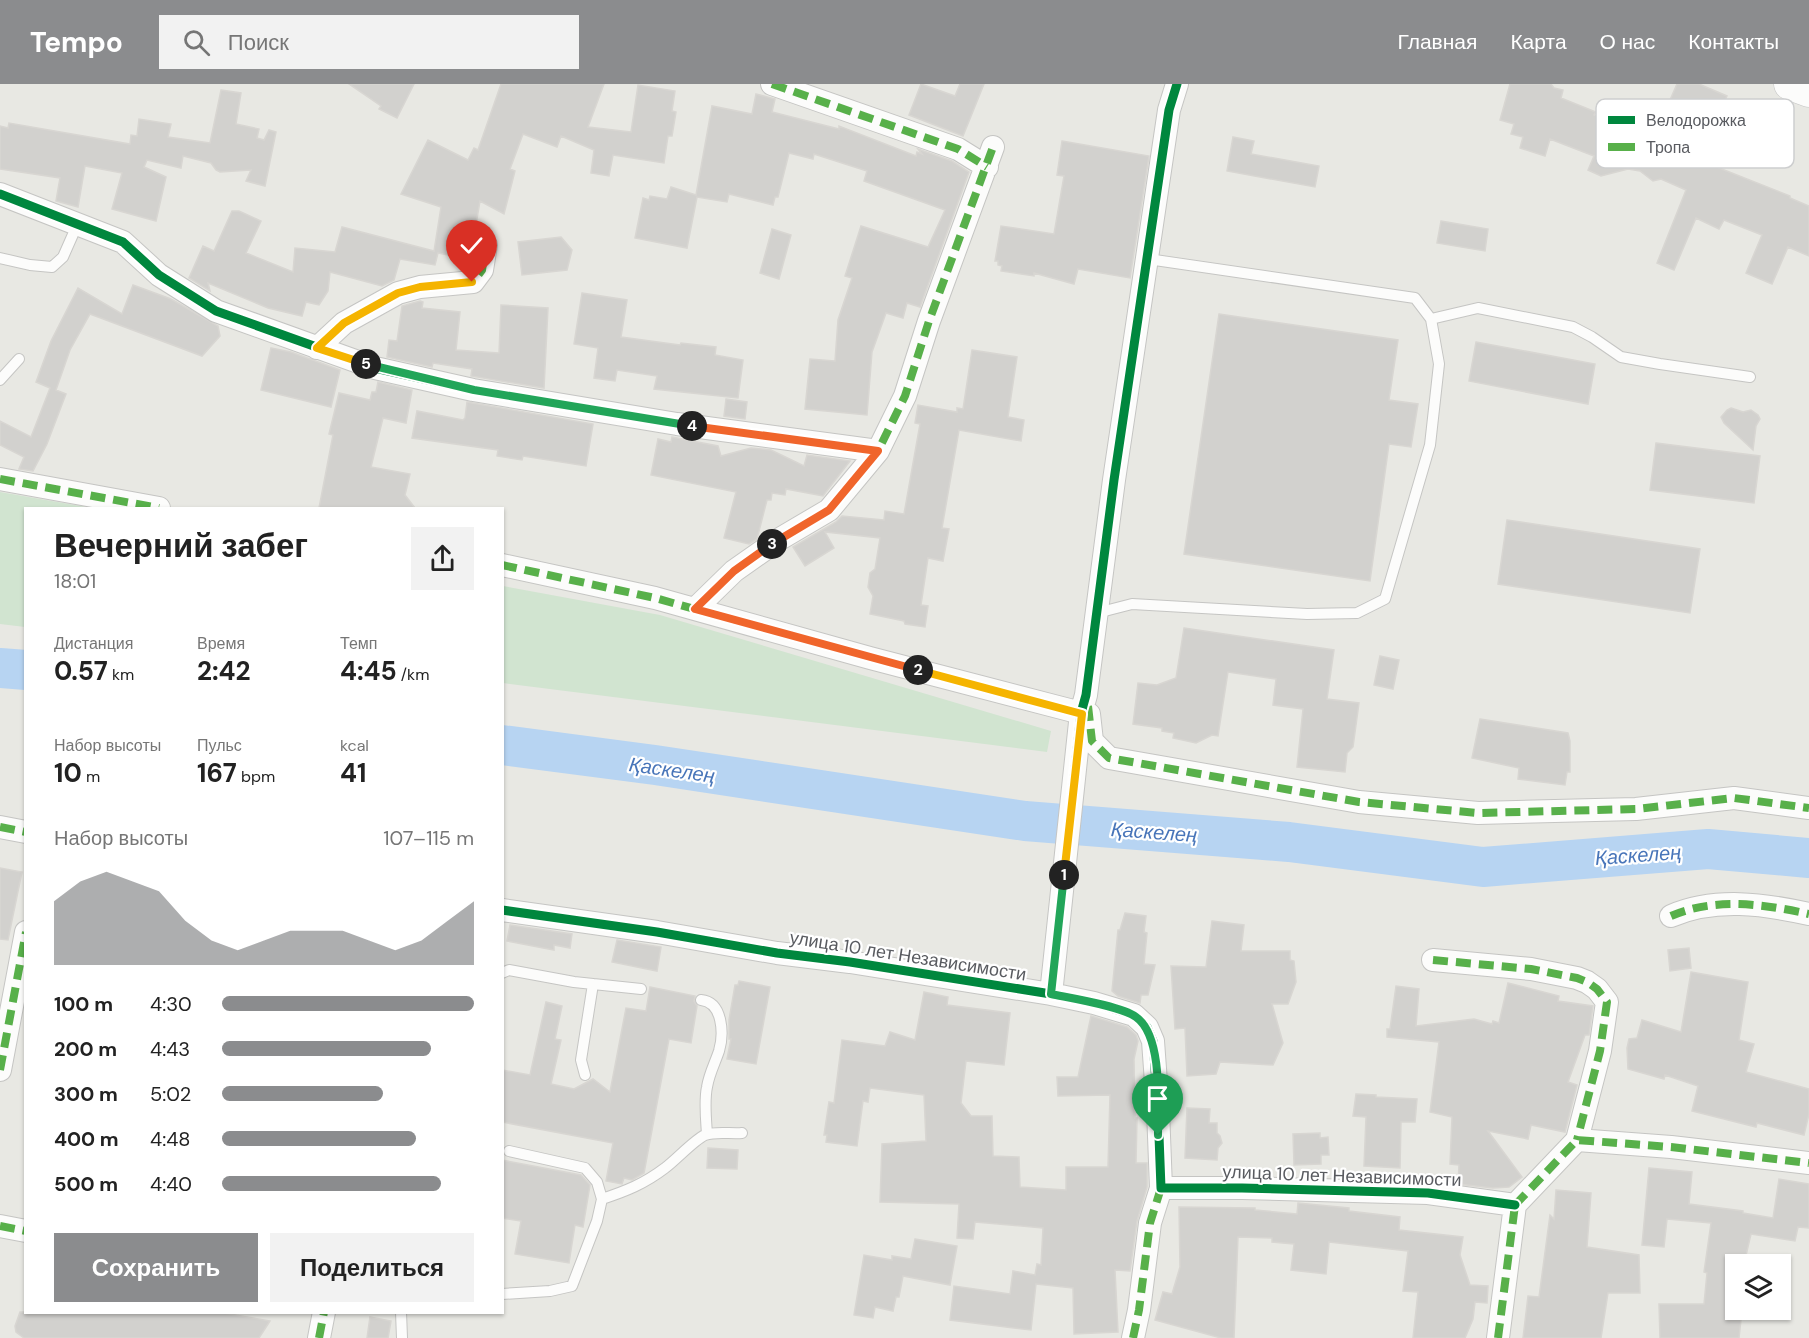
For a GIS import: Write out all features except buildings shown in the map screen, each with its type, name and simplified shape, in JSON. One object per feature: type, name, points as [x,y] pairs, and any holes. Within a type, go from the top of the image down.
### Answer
[{"type":"street","points":[[695,609],[734,571],[778,540],[829,510],[878,451],[905,396],[929,321],[990,157],[958,149],[772,84]]},
{"type":"street","points":[[1051,994],[1084,704],[1114,480],[1169,110],[1177,84]]},
{"type":"street","points":[[1790,84],[1809,91]]},
{"type":"street","points":[[0,194],[123,242],[159,275],[216,312],[375,368],[474,390],[677,424],[878,451]]},
{"type":"street","points":[[317,348],[344,323],[398,293],[420,287],[472,282],[482,270],[486,245]]},
{"type":"street","points":[[0,478],[154,507]]},
{"type":"street","points":[[504,565],[625,590],[859,655],[1084,704]]},
{"type":"street","points":[[1084,704],[1092,741],[1109,758],[1359,802],[1478,813],[1636,809],[1734,798],[1809,808]]},
{"type":"street","points":[[0,827],[24,832]]},
{"type":"street","points":[[1671,916],[1688,909],[1741,904],[1771,906],[1809,914]]},
{"type":"street","name":"улица 10 лет Независимости","points":[[504,910],[647,930],[777,953],[850,962],[1051,994],[1094,1003],[1134,1015],[1147,1027],[1153,1041],[1161,1188],[1428,1192],[1515,1204]]},
{"type":"street","points":[[0,1070],[24,943]]},
{"type":"street","points":[[1433,960],[1531,969],[1577,978],[1597,989],[1607,1002],[1600,1051],[1577,1140],[1515,1204],[1498,1338]]},
{"type":"street","points":[[1577,1140],[1671,1147],[1809,1163]]},
{"type":"street","points":[[1133,1338],[1139,1310],[1150,1223],[1161,1188]]},
{"type":"street","points":[[0,1226],[24,1231]]},
{"type":"street","points":[[320,1338],[324,1314]]},
{"type":"lane","points":[[0,258],[52,267],[63,257],[78,223]]},
{"type":"lane","points":[[1097,613],[1132,604],[1307,614],[1357,613],[1385,598],[1430,445],[1439,364],[1431,319],[1415,298],[1148,259]]},
{"type":"lane","points":[[1431,319],[1478,308],[1572,327],[1592,337],[1621,357],[1750,377]]},
{"type":"lane","points":[[0,380],[19,359]]},
{"type":"lane","points":[[504,972],[509,970],[574,982],[641,988]]},
{"type":"lane","points":[[585,1075],[581,1060],[593,984]]},
{"type":"lane","points":[[701,1000],[706,1000],[717,1008],[721,1028],[720,1048],[706,1088],[707,1134]]},
{"type":"lane","points":[[602,1199],[636,1188],[664,1169],[707,1134],[742,1134]]},
{"type":"lane","points":[[504,1294],[572,1286],[597,1221],[602,1199],[597,1182],[585,1168],[509,1152]]},
{"type":"lane","points":[[401,1314],[402,1338]]},
{"type":"green space","points":[[0,492],[86,507],[24,507],[24,627],[0,624]]},
{"type":"green space","points":[[504,586],[660,615],[1051,731],[1047,752],[504,683]]},
{"type":"waterway","name":"Қаскелең","points":[[0,668],[24,670]]},
{"type":"waterway","name":"Қаскелең","points":[[504,745],[655,765],[1025,821],[1289,842],[1483,867],[1708,849],[1809,858]]},
{"type":"marked path","points":[[772,84],[958,149],[987,167]]},
{"type":"marked path","points":[[695,609],[734,571],[778,540],[829,510],[878,451],[905,396],[929,321],[993,147]]},
{"type":"marked path","points":[[317,348],[344,323],[398,293],[420,287],[473,282],[482,270],[486,245]]},
{"type":"marked path","points":[[0,479],[154,507]]},
{"type":"marked path","points":[[504,565],[655,598],[870,658],[1081,713]]},
{"type":"marked path","points":[[1088,706],[1092,741],[1109,758],[1359,802],[1478,813],[1636,809],[1734,798],[1809,808]]},
{"type":"marked path","points":[[0,827],[24,832]]},
{"type":"marked path","points":[[1671,916],[1688,910],[1722,904],[1775,907],[1809,914]]},
{"type":"marked path","points":[[0,1070],[24,943]]},
{"type":"marked path","points":[[1433,960],[1531,969],[1577,978],[1597,989],[1607,1002],[1600,1051],[1577,1140]]},
{"type":"marked path","points":[[1515,1205],[1577,1140],[1671,1147],[1809,1163]]},
{"type":"marked path","points":[[1133,1338],[1139,1310],[1150,1223],[1161,1188]]},
{"type":"marked path","points":[[1498,1338],[1515,1205]]},
{"type":"marked path","points":[[0,1226],[24,1231]]},
{"type":"marked path","points":[[319,1338],[324,1314]]},
{"type":"cycle path","points":[[1051,994],[1081,713],[1086,695],[1114,480],[1169,110],[1177,84]]},
{"type":"cycle path","points":[[0,194],[123,242],[159,275],[216,311],[375,368],[473,390],[677,424],[878,451]]},
{"type":"cycle path","points":[[504,910],[1051,994],[1094,1003],[1134,1015],[1147,1027],[1153,1041],[1161,1188],[1428,1193],[1515,1205]]},
{"type":"route","points":[[472,282],[420,287],[398,293],[344,323],[317,348],[375,368],[474,390],[677,424],[878,451],[829,510],[778,540],[734,571],[695,609],[1082,714],[1074,767],[1051,994],[1094,1003],[1134,1015],[1147,1027],[1153,1041],[1158,1135]]}]
